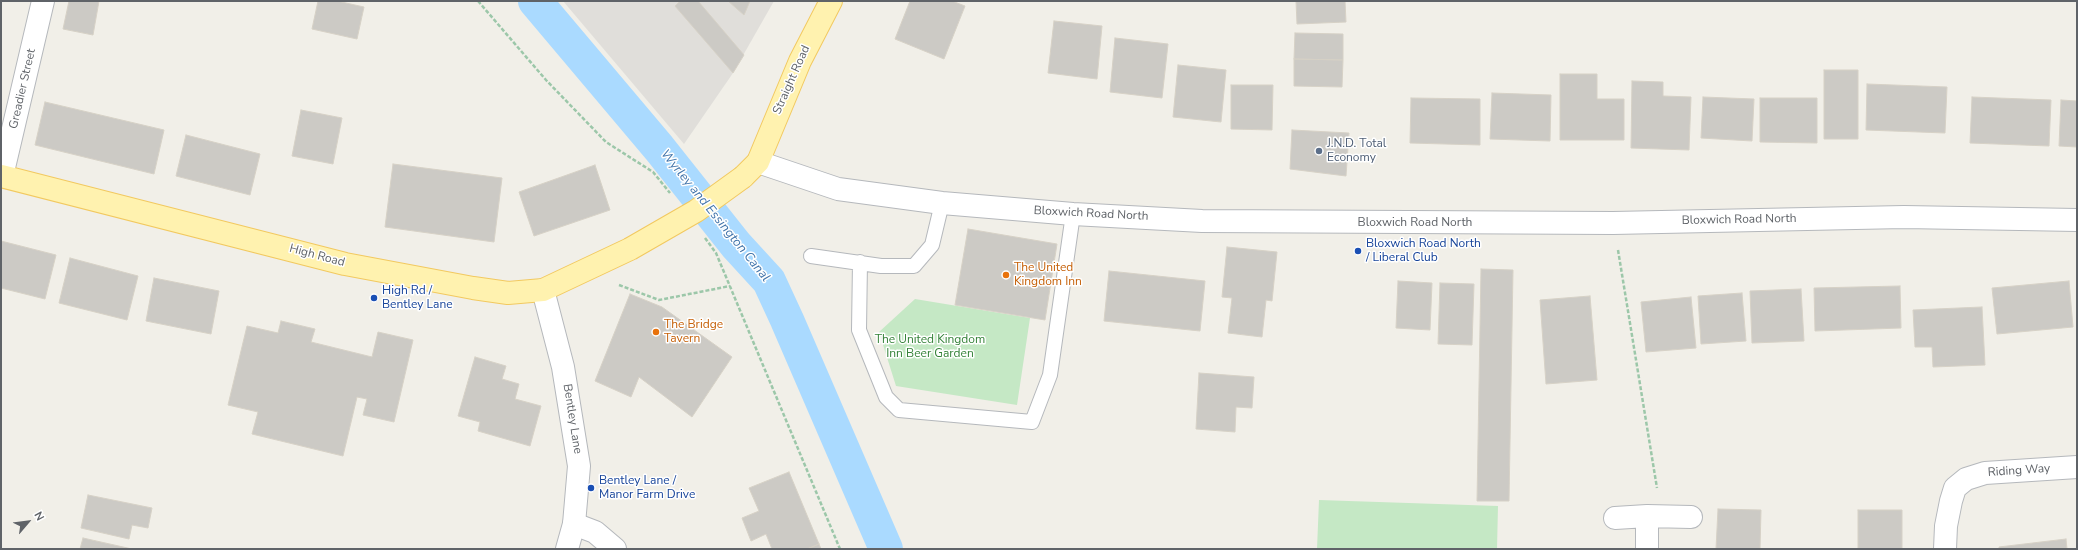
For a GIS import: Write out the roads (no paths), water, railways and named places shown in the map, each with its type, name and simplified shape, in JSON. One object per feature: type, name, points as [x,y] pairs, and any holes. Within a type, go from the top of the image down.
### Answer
[{"type":"main road","name":"Straight Road","points":[[758,162],[800,61],[831,1]]},
{"type":"main road","name":"High Road","points":[[2,176],[345,264],[473,288],[508,293],[543,290],[630,249],[696,211],[742,177],[758,162]]},
{"type":"street","name":"Greadier Street","points":[[2,176],[43,1]]},
{"type":"street","name":"Bloxwich Road North","points":[[758,162],[838,188],[942,203],[1073,214],[1202,221],[1296,223],[1613,223],[1904,217],[2077,220]]},
{"type":"street","name":"Bentley Lane","points":[[543,290],[563,367],[579,466],[574,524],[567,549]]},
{"type":"street","name":"Riding Way","points":[[1945,549],[1946,526],[1951,501],[1956,488],[1966,480],[1985,473],[2077,467]]},
{"type":"street","points":[[1615,518],[1654,516],[1691,517]]},
{"type":"street","points":[[1647,549],[1654,516]]},
{"type":"street","points":[[574,524],[595,532],[615,549]]},
{"type":"lane","points":[[811,256],[881,266],[914,266],[932,245],[942,203]]},
{"type":"lane","points":[[860,262],[859,330],[886,397],[899,410],[1032,422],[1050,375],[1073,214]]},
{"type":"waterway","name":"Wyrley and Essington Canal","points":[[535,1],[659,148],[736,245],[769,281],[886,549]]},
{"type":"place","name":"J.N.D. Total Economy","points":[[1319,151]]},
{"type":"place","name":"Bloxwich Road North / Liberal Club","points":[[1358,251]]},
{"type":"place","name":"The United Kingdom Inn","points":[[1006,275]]},
{"type":"place","name":"High Rd / Bentley Lane","points":[[374,298]]},
{"type":"place","name":"The Bridge Tavern","points":[[656,332]]},
{"type":"place","name":"Bentley Lane / Manor Farm Drive","points":[[591,488]]},
{"type":"park label","name":"The United Kingdom Inn Beer Garden","points":[[930,347]]}]
